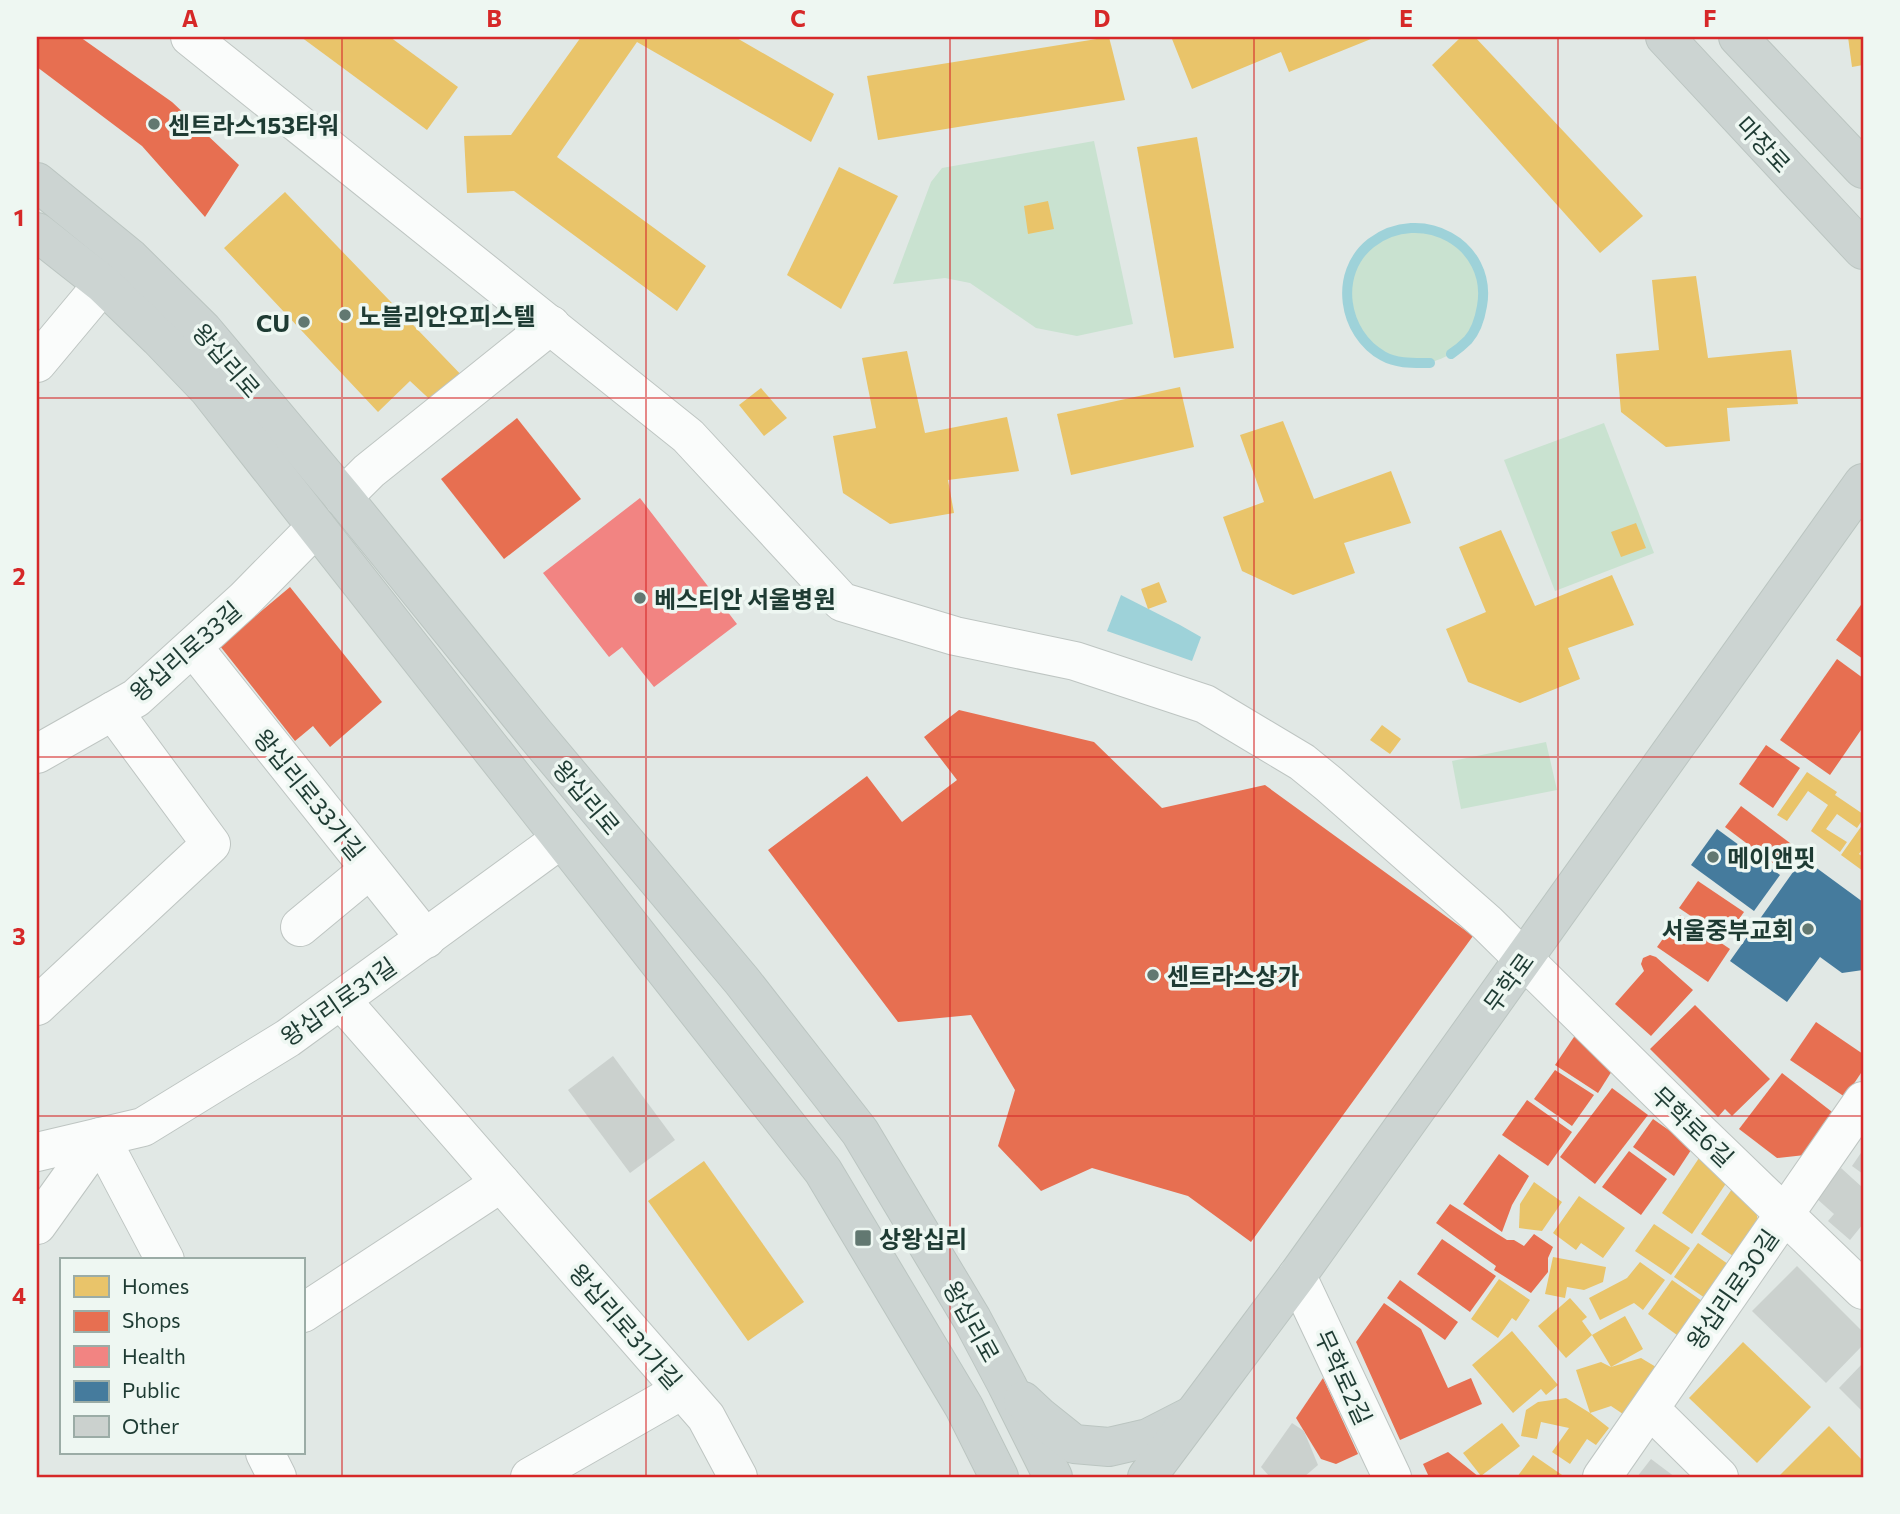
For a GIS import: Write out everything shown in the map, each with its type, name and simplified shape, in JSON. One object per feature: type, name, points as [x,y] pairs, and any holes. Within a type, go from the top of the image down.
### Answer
[{"type":"main road","name":"마장로","points":[[1665,37],[1863,250]]},
{"type":"main road","points":[[1738,37],[1863,169]]},
{"type":"main road","name":"왕십리로","points":[[37,183],[130,258],[203,330],[742,981],[860,1132],[960,1298],[1053,1477]]},
{"type":"main road","name":"왕십리로","points":[[37,232],[103,284],[208,389],[823,1171],[964,1406],[999,1477]]},
{"type":"main road","name":"무학로","points":[[1147,1477],[1297,1276],[1863,483]]},
{"type":"main road","points":[[533,802],[568,774]]},
{"type":"main road","points":[[916,1324],[960,1298]]},
{"type":"main road","points":[[1007,1385],[1039,1416],[1074,1444],[1109,1447],[1148,1438],[1197,1412]]},
{"type":"street","name":"무학로6길","points":[[190,37],[688,436],[842,601],[955,636],[1075,661],[1205,704],[1311,769],[1468,906],[1863,1290]]},
{"type":"street","points":[[37,363],[103,284]]},
{"type":"street","points":[[343,497],[369,471],[551,326]]},
{"type":"street","name":"왕십리로33길","points":[[37,754],[136,698],[245,599],[316,527]]},
{"type":"street","name":"왕십리로33가길","points":[[192,647],[370,869],[300,928]]},
{"type":"street","points":[[37,1006],[211,844],[113,711]]},
{"type":"street","name":"왕십리로31길","points":[[37,1152],[143,1127],[288,1038],[561,839]]},
{"type":"street","points":[[370,869],[426,939]]},
{"type":"street","name":"왕십리로31가길","points":[[341,1000],[706,1417],[738,1477]]},
{"type":"street","name":"왕십리로30길","points":[[1602,1477],[1863,1101]]},
{"type":"street","points":[[37,1224],[100,1137],[164,1258]]},
{"type":"street","points":[[304,1312],[501,1183]]},
{"type":"street","name":"무학로2길","points":[[1297,1276],[1392,1477]]},
{"type":"street","points":[[530,1477],[682,1390]]},
{"type":"street","points":[[1650,1409],[1719,1477]]},
{"type":"street","points":[[266,1454],[277,1477]]},
{"type":"green space","points":[[1094,141],[1133,324],[1077,336],[1036,328],[970,283],[945,278],[893,284],[931,182],[942,168]]},
{"type":"green space","points":[[1415,228],[1441,233],[1463,248],[1478,270],[1483,296],[1478,322],[1463,344],[1441,359],[1415,364],[1389,359],[1367,344],[1352,322],[1347,296],[1352,270],[1367,248],[1389,233]]},
{"type":"green space","points":[[1604,423],[1654,553],[1555,591],[1504,460]]},
{"type":"green space","points":[[1546,742],[1557,790],[1461,809],[1452,761]]},
{"type":"water","points":[[1121,595],[1201,637],[1192,661],[1107,631]]},
{"type":"building: Homes","points":[[301,37],[390,37],[458,87],[427,130]]},
{"type":"building: Homes","points":[[581,37],[735,37],[834,94],[811,142],[637,42],[557,157],[706,266],[677,311],[514,191],[467,193],[464,136],[511,135]]},
{"type":"building: Homes","points":[[1109,37],[1125,100],[878,140],[867,76]]},
{"type":"building: Homes","points":[[1376,37],[1289,72],[1281,52],[1192,89],[1172,39]]},
{"type":"building: Homes","points":[[1461,37],[1475,37],[1643,216],[1600,253],[1432,65]]},
{"type":"building: Homes","points":[[1848,37],[1863,37],[1863,65],[1852,67]]},
{"type":"building: Homes","points":[[1197,137],[1234,348],[1174,358],[1137,147]]},
{"type":"building: Homes","points":[[839,167],[898,196],[841,309],[787,275]]},
{"type":"building: Homes","name":"노블리안오피스텔","points":[[285,192],[469,383],[439,408],[410,381],[378,412],[224,248]]},
{"type":"building: Homes","points":[[1048,201],[1054,229],[1028,234],[1024,206]]},
{"type":"building: Homes","points":[[1696,276],[1708,358],[1791,350],[1798,404],[1727,408],[1730,441],[1666,447],[1621,412],[1616,354],[1659,350],[1652,280]]},
{"type":"building: Homes","points":[[907,351],[925,433],[1007,417],[1019,471],[948,480],[954,513],[890,524],[843,493],[833,436],[876,428],[862,358]]},
{"type":"building: Homes","points":[[1180,387],[1194,447],[1071,475],[1057,414]]},
{"type":"building: Homes","points":[[761,388],[787,418],[764,436],[739,405]]},
{"type":"building: Homes","points":[[1283,421],[1314,499],[1391,471],[1411,523],[1344,543],[1355,573],[1293,595],[1242,571],[1223,517],[1264,502],[1240,435]]},
{"type":"building: Homes","points":[[1636,523],[1646,548],[1621,557],[1611,532]]},
{"type":"building: Homes","points":[[1501,530],[1535,606],[1612,575],[1634,625],[1568,648],[1580,679],[1520,703],[1468,682],[1446,629],[1486,612],[1459,547]]},
{"type":"building: Homes","points":[[1159,582],[1167,602],[1148,609],[1141,589]]},
{"type":"building: Homes","points":[[1382,725],[1401,739],[1390,754],[1370,740]]},
{"type":"building: Homes","points":[[993,738],[1049,740],[1047,813],[1128,840],[1112,889],[1048,867],[927,949],[957,992],[919,1018],[806,854],[849,825],[878,868],[992,791]]},
{"type":"building: Homes","points":[[1807,772],[1863,814],[1857,828],[1837,814],[1826,829],[1847,842],[1840,852],[1811,831],[1828,805],[1808,791],[1787,821],[1777,815]]},
{"type":"building: Homes","points":[[1863,824],[1863,848],[1859,854],[1863,857],[1863,871],[1841,855]]},
{"type":"building: Homes","points":[[1313,876],[1335,947],[1421,947],[1421,998],[1354,997],[1266,1114],[1308,1145],[1280,1182],[1120,1061],[1151,1021],[1193,1053],[1276,944],[1260,892]]},
{"type":"building: Homes","points":[[1699,1158],[1729,1179],[1692,1234],[1662,1213]]},
{"type":"building: Homes","points":[[704,1161],[804,1302],[748,1341],[648,1201]]},
{"type":"building: Homes","points":[[1534,1182],[1562,1202],[1542,1231],[1519,1228],[1520,1204]]},
{"type":"building: Homes","points":[[1732,1189],[1754,1205],[1758,1220],[1733,1256],[1701,1234]]},
{"type":"building: Homes","points":[[1579,1196],[1625,1228],[1603,1258],[1581,1243],[1576,1250],[1553,1233]]},
{"type":"building: Homes","points":[[1654,1224],[1690,1248],[1671,1275],[1635,1251]]},
{"type":"building: Homes","points":[[1698,1243],[1728,1264],[1705,1298],[1674,1277]]},
{"type":"building: Homes","points":[[1553,1257],[1606,1267],[1603,1282],[1584,1290],[1567,1287],[1565,1298],[1545,1294]]},
{"type":"building: Homes","points":[[1640,1262],[1665,1280],[1643,1310],[1634,1303],[1600,1320],[1589,1298],[1627,1278]]},
{"type":"building: Homes","points":[[1499,1279],[1530,1300],[1516,1321],[1512,1318],[1498,1338],[1471,1319]]},
{"type":"building: Homes","points":[[1672,1280],[1702,1301],[1677,1335],[1648,1314]]},
{"type":"building: Homes","points":[[1570,1298],[1587,1317],[1582,1321],[1592,1335],[1566,1358],[1538,1326]]},
{"type":"building: Homes","points":[[1625,1316],[1643,1349],[1611,1367],[1592,1335]]},
{"type":"building: Homes","points":[[1512,1331],[1558,1385],[1546,1395],[1541,1389],[1513,1413],[1472,1365]]},
{"type":"building: Homes","points":[[1743,1342],[1811,1407],[1757,1463],[1689,1398]]},
{"type":"building: Homes","points":[[1641,1358],[1656,1367],[1623,1414],[1611,1406],[1590,1413],[1576,1370],[1601,1362],[1611,1367]]},
{"type":"building: Homes","points":[[1566,1398],[1609,1428],[1596,1445],[1587,1439],[1570,1464],[1552,1452],[1569,1428],[1541,1422],[1537,1439],[1521,1436],[1526,1410],[1538,1402]]},
{"type":"building: Homes","points":[[1502,1423],[1520,1446],[1481,1476],[1463,1453]]},
{"type":"building: Homes","points":[[1829,1426],[1863,1461],[1863,1477],[1778,1477]]},
{"type":"building: Homes","points":[[1533,1455],[1565,1477],[1517,1477]]},
{"type":"building: Shops","name":"센트라스153타워","points":[[37,37],[80,37],[172,102],[239,165],[205,217],[142,146],[37,67]]},
{"type":"building: Shops","points":[[517,418],[581,499],[504,559],[441,479]]},
{"type":"building: Shops","points":[[290,587],[382,702],[330,747],[313,726],[295,741],[220,646]]},
{"type":"building: Shops","points":[[1863,602],[1863,659],[1836,640]]},
{"type":"building: Shops","points":[[1837,659],[1863,678],[1863,727],[1830,775],[1780,740]]},
{"type":"building: Shops","name":"센트라스상가","points":[[959,710],[1094,742],[1162,808],[1265,785],[1473,936],[1251,1242],[1188,1196],[1092,1168],[1041,1191],[998,1146],[1015,1090],[971,1015],[898,1022],[768,850],[867,776],[902,822],[957,780],[924,737]]},
{"type":"building: Shops","points":[[1766,745],[1800,768],[1773,808],[1739,784]]},
{"type":"building: Shops","points":[[1741,806],[1798,849],[1782,870],[1725,827]]},
{"type":"building: Shops","points":[[1698,881],[1744,912],[1725,939],[1679,908]]},
{"type":"building: Shops","points":[[1680,915],[1730,949],[1708,982],[1657,947]]},
{"type":"building: Shops","points":[[1650,955],[1656,957],[1693,990],[1651,1036],[1615,1004],[1644,971],[1641,964],[1643,958]]},
{"type":"building: Shops","points":[[1695,1005],[1770,1079],[1732,1116],[1725,1109],[1718,1117],[1650,1049]]},
{"type":"building: Shops","points":[[1816,1022],[1863,1054],[1863,1070],[1845,1097],[1790,1060]]},
{"type":"building: Shops","points":[[1576,1034],[1617,1063],[1598,1093],[1555,1065]]},
{"type":"building: Shops","points":[[1555,1070],[1594,1095],[1572,1126],[1534,1099]]},
{"type":"building: Shops","points":[[1782,1073],[1836,1115],[1805,1155],[1777,1158],[1739,1129]]},
{"type":"building: Shops","points":[[1612,1088],[1648,1115],[1595,1184],[1560,1157]]},
{"type":"building: Shops","points":[[1527,1100],[1572,1132],[1548,1166],[1502,1135]]},
{"type":"building: Shops","points":[[1653,1119],[1693,1147],[1674,1176],[1633,1147]]},
{"type":"building: Shops","points":[[1629,1151],[1667,1179],[1641,1215],[1602,1187]]},
{"type":"building: Shops","points":[[1499,1154],[1529,1176],[1512,1205],[1502,1232],[1463,1204]]},
{"type":"building: Shops","points":[[1450,1204],[1507,1240],[1514,1240],[1524,1246],[1534,1234],[1553,1247],[1548,1258],[1548,1272],[1531,1293],[1494,1270],[1496,1266],[1436,1223]]},
{"type":"building: Shops","points":[[1442,1239],[1496,1276],[1470,1312],[1417,1274]]},
{"type":"building: Shops","points":[[1400,1280],[1458,1322],[1445,1340],[1387,1298]]},
{"type":"building: Shops","points":[[1384,1303],[1421,1329],[1448,1388],[1471,1378],[1482,1404],[1400,1440],[1356,1342]]},
{"type":"building: Shops","points":[[1323,1378],[1358,1454],[1336,1464],[1321,1459],[1296,1418]]},
{"type":"building: Shops","points":[[1448,1452],[1479,1477],[1429,1477],[1423,1464]]},
{"type":"building: Health","name":"베스티안 서울병원","points":[[640,498],[737,624],[654,687],[622,647],[609,657],[543,573]]},
{"type":"building: Public","points":[[1717,829],[1780,875],[1754,911],[1691,865]]},
{"type":"building: Public","name":"서울중부교회","points":[[1803,858],[1863,902],[1863,970],[1842,973],[1820,957],[1787,1002],[1730,961]]},
{"type":"building: Other","points":[[613,1056],[675,1140],[630,1173],[568,1090]]},
{"type":"building: Other","points":[[1863,1150],[1863,1174],[1852,1166]]},
{"type":"building: Other","points":[[1841,1168],[1863,1188],[1863,1224],[1850,1240],[1828,1221],[1834,1214],[1816,1198]]},
{"type":"building: Other","points":[[1797,1266],[1863,1332],[1863,1345],[1826,1383],[1752,1311]]},
{"type":"building: Other","points":[[1863,1363],[1863,1412],[1839,1388]]},
{"type":"building: Other","points":[[1292,1423],[1304,1431],[1318,1465],[1304,1477],[1270,1477],[1261,1467]]},
{"type":"building: Other","points":[[1651,1459],[1675,1477],[1637,1477]]},
{"type":"waterway","points":[[1430,363],[1388,359],[1369,346],[1352,318],[1348,302],[1351,270],[1371,243],[1391,232],[1411,228],[1431,230],[1449,237],[1465,249],[1476,265],[1482,284],[1480,315],[1471,336],[1451,354]]},
{"type":"place","name":"센트라스153타워","points":[[154,124]]},
{"type":"place","name":"노블리안오피스텔","points":[[345,315]]},
{"type":"place","name":"CU","points":[[304,322]]},
{"type":"place","name":"베스티안 서울병원","points":[[640,598]]},
{"type":"place","name":"메이앤핏","points":[[1713,857]]},
{"type":"place","name":"서울중부교회","points":[[1808,929]]},
{"type":"place","name":"센트라스상가","points":[[1153,975]]},
{"type":"place","name":"상왕십리","points":[[863,1238]]}]
